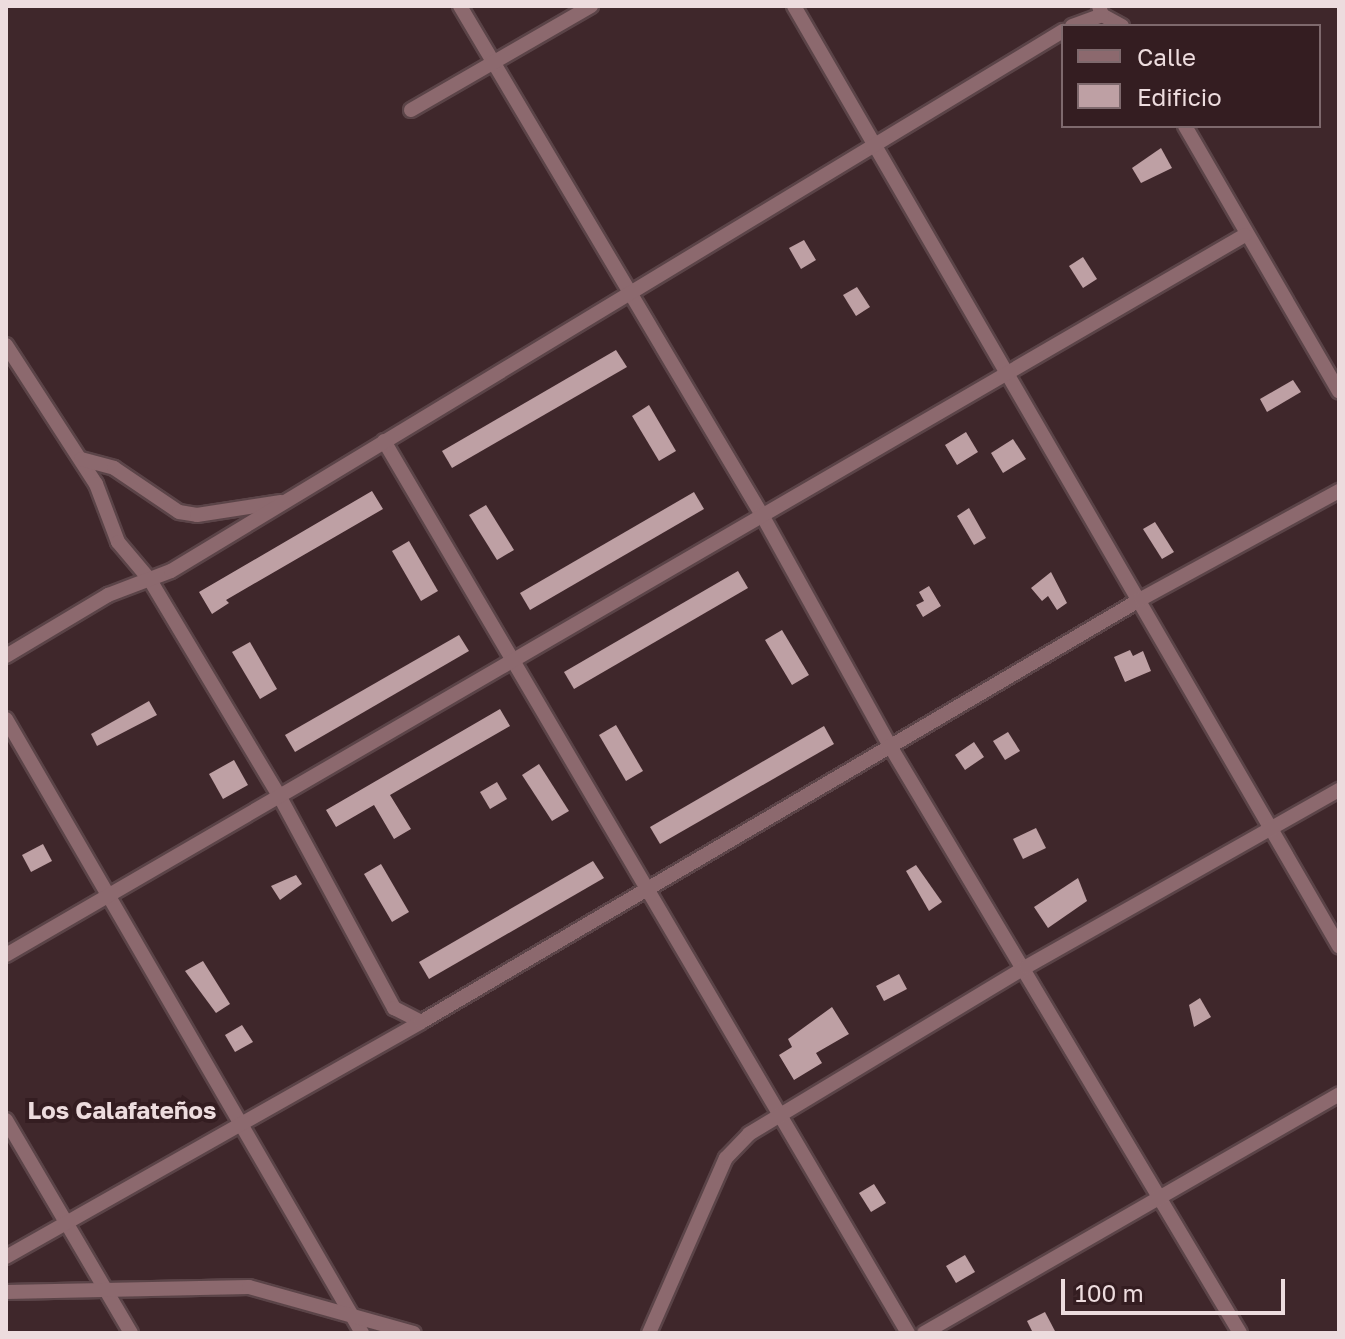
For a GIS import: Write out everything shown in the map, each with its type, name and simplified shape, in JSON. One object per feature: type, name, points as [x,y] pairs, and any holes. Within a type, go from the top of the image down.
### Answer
[{"type":"street","points":[[460,6],[629,296],[762,515],[890,746],[1026,967],[1158,1198],[1240,1333]]},
{"type":"street","points":[[411,110],[591,6]]},
{"type":"street","points":[[794,6],[1141,599],[1270,833],[1339,946]]},
{"type":"street","points":[[1076,24],[1100,10],[1119,24]]},
{"type":"street","points":[[6,656],[108,595],[150,580],[289,501],[1061,32]]},
{"type":"street","points":[[1186,128],[1245,235],[1339,392]]},
{"type":"street","points":[[6,955],[281,799],[1245,235]]},
{"type":"street","points":[[7,348],[81,459],[118,542],[150,580],[281,799],[394,1008],[421,1022]]},
{"type":"street","points":[[384,441],[908,1333]]},
{"type":"street","points":[[81,459],[114,468],[179,512],[197,515],[289,501]]},
{"type":"street","points":[[6,1257],[421,1022],[1141,599],[1339,491]]},
{"type":"street","points":[[6,719],[362,1333]]},
{"type":"street","points":[[649,1333],[726,1158],[777,1113],[1026,967],[1270,833],[1339,790]]},
{"type":"street","points":[[924,1333],[1339,1094]]},
{"type":"street","points":[[6,1120],[131,1333]]},
{"type":"street","points":[[6,1292],[249,1287],[411,1333]]},
{"type":"building","points":[[1161,148],[1172,168],[1141,183],[1132,168]]},
{"type":"building","points":[[804,240],[816,260],[801,269],[789,248]]},
{"type":"building","points":[[1083,257],[1097,279],[1083,288],[1069,266]]},
{"type":"building","points":[[857,287],[870,307],[856,316],[843,295]]},
{"type":"building","points":[[616,350],[627,367],[452,468],[442,451]]},
{"type":"building","points":[[1293,380],[1301,392],[1267,412],[1260,399]]},
{"type":"building","points":[[649,405],[676,451],[659,461],[632,416]]},
{"type":"building","points":[[966,432],[978,452],[957,465],[945,445]]},
{"type":"building","points":[[1013,439],[1026,459],[1003,473],[991,453]]},
{"type":"building","points":[[372,491],[383,509],[226,600],[229,603],[212,614],[199,592]]},
{"type":"building","points":[[694,492],[704,509],[530,610],[520,593]]},
{"type":"building","points":[[486,505],[514,550],[497,560],[469,515]]},
{"type":"building","points":[[969,508],[986,538],[974,545],[957,516]]},
{"type":"building","points":[[1155,522],[1174,552],[1162,559],[1143,529]]},
{"type":"building","points":[[409,541],[438,591],[421,601],[392,551]]},
{"type":"building","points":[[738,571],[748,588],[574,689],[564,672]]},
{"type":"building","points":[[1051,572],[1067,603],[1057,610],[1048,596],[1042,601],[1031,588]]},
{"type":"building","points":[[929,586],[941,606],[923,617],[916,605],[924,601],[919,592]]},
{"type":"building","points":[[782,630],[809,675],[792,685],[765,640]]},
{"type":"building","points":[[459,635],[469,651],[295,752],[285,735]]},
{"type":"building","points":[[250,642],[277,689],[260,699],[232,652]]},
{"type":"building","points":[[1130,650],[1133,656],[1143,651],[1151,671],[1125,682],[1114,657]]},
{"type":"building","points":[[149,701],[157,715],[97,746],[91,734]]},
{"type":"building","points":[[500,709],[510,726],[390,795],[411,829],[394,839],[374,805],[336,827],[326,810]]},
{"type":"building","points":[[616,725],[643,771],[626,781],[599,735]]},
{"type":"building","points":[[824,726],[834,744],[660,844],[650,827]]},
{"type":"building","points":[[1008,732],[1020,751],[1005,760],[993,741]]},
{"type":"building","points":[[974,742],[984,757],[965,770],[955,755]]},
{"type":"building","points":[[234,760],[248,785],[223,799],[209,774]]},
{"type":"building","points":[[539,764],[569,811],[552,821],[522,775]]},
{"type":"building","points":[[497,782],[507,799],[490,809],[480,792]]},
{"type":"building","points":[[1036,828],[1046,848],[1023,859],[1013,839]]},
{"type":"building","points":[[43,844],[52,861],[31,872],[22,855]]},
{"type":"building","points":[[593,861],[604,878],[429,979],[419,962]]},
{"type":"building","points":[[381,864],[409,912],[392,922],[364,874]]},
{"type":"building","points":[[916,865],[942,902],[929,911],[906,871]]},
{"type":"building","points":[[296,875],[302,884],[280,900],[271,886]]},
{"type":"building","points":[[1078,878],[1087,901],[1048,928],[1034,907]]},
{"type":"building","points":[[203,961],[230,1004],[216,1013],[185,971]]},
{"type":"building","points":[[899,974],[907,989],[884,1001],[876,986]]},
{"type":"building","points":[[1200,998],[1211,1017],[1194,1027],[1189,1005]]},
{"type":"building","points":[[832,1007],[849,1034],[816,1053],[822,1063],[794,1080],[779,1055],[792,1047],[788,1039]]},
{"type":"building","points":[[242,1025],[253,1042],[235,1052],[225,1035]]},
{"type":"building","points":[[874,1184],[886,1203],[871,1212],[859,1193]]},
{"type":"building","points":[[965,1255],[975,1272],[956,1283],[946,1266]]},
{"type":"building","points":[[1045,1312],[1056,1333],[1033,1333],[1027,1321]]},
{"type":"district","name":"Los Calafateños","points":[[122,1110]]}]
